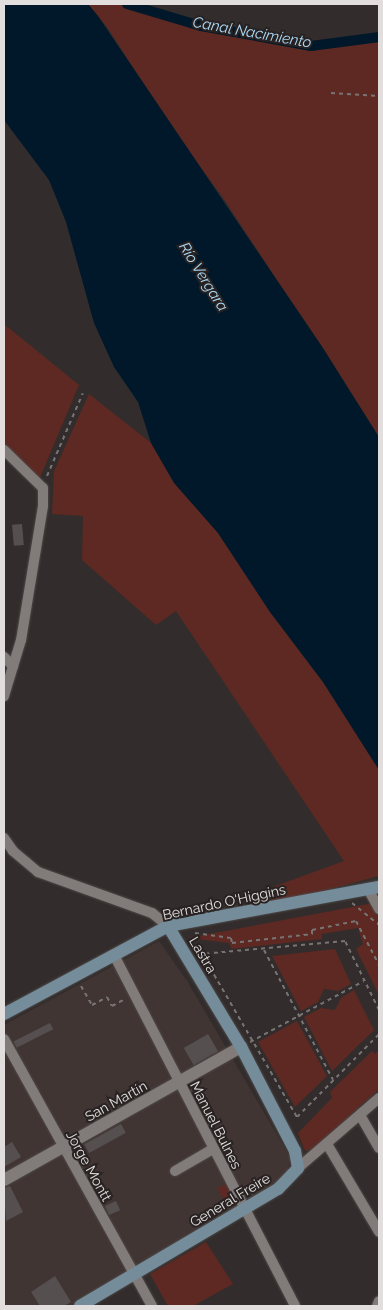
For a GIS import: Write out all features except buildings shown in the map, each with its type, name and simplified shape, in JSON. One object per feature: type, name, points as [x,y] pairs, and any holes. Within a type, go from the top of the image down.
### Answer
[{"type":"main road","name":"Bernardo O'Higgins","points":[[4,1014],[75,975],[169,928],[373,888]]},
{"type":"main road","name":"Lastra","points":[[169,928],[241,1047],[295,1151],[298,1168]]},
{"type":"main road","name":"General Freire","points":[[80,1306],[132,1273],[245,1210],[278,1189],[298,1168]]},
{"type":"street","points":[[4,450],[43,488],[34,566],[21,640],[4,696]]},
{"type":"street","points":[[4,657],[13,666]]},
{"type":"street","name":"Lastra","points":[[4,838],[13,851],[38,872],[152,913],[169,928]]},
{"type":"street","points":[[373,888],[379,909]]},
{"type":"street","name":"Manuel Bulnes","points":[[114,955],[212,1149],[295,1306]]},
{"type":"street","name":"Jorge Montt","points":[[4,1039],[152,1306]]},
{"type":"street","name":"San Martín","points":[[4,1180],[180,1083],[241,1047]]},
{"type":"street","name":"General Freire","points":[[298,1168],[379,1098]]},
{"type":"street","points":[[360,1115],[379,1148]]},
{"type":"street","points":[[327,1144],[379,1232]]},
{"type":"street","points":[[175,1171],[212,1149]]},
{"type":"street","points":[[377,1306],[379,1301]]},
{"type":"path","points":[[331,93],[379,96]]},
{"type":"path","points":[[43,488],[83,393]]},
{"type":"path","points":[[342,894],[379,925]]},
{"type":"path","points":[[169,928],[231,938],[232,943],[312,934],[312,930],[356,922],[379,963]]},
{"type":"path","points":[[379,1010],[345,941],[202,954],[254,1040],[296,1117],[379,1034]]},
{"type":"path","points":[[264,949],[333,1080]]},
{"type":"path","points":[[75,975],[92,1005],[107,996],[112,1006],[134,994]]},
{"type":"path","points":[[241,1047],[364,980]]},
{"type":"shaded area","points":[[88,4],[127,4],[201,26],[311,46],[379,37],[379,437],[224,199],[173,130],[107,27]]},
{"type":"shaded area","points":[[4,324],[79,385],[36,487],[4,456]]},
{"type":"shaded area","points":[[89,394],[151,443],[174,482],[218,533],[270,612],[323,682],[379,770],[379,876],[281,902],[266,900],[259,892],[344,861],[176,611],[156,625],[82,560],[83,516],[52,514],[54,471]]},
{"type":"shaded area","points":[[379,902],[379,995],[356,949],[363,944],[358,928],[322,934],[322,939],[232,949],[229,943],[188,938]]},
{"type":"shaded area","points":[[159,941],[187,981],[290,1157],[287,1177],[72,1306],[4,1306],[4,1025]]},
{"type":"shaded area","points":[[335,949],[351,984],[338,991],[324,989],[318,1002],[301,1011],[272,956]]},
{"type":"shaded area","points":[[354,990],[374,1030],[332,1071],[304,1017],[321,1008],[335,1010],[341,998]]},
{"type":"shaded area","points":[[297,1021],[327,1076],[295,1107],[258,1042]]},
{"type":"shaded area","points":[[379,1050],[379,1089],[313,1149],[305,1151],[298,1133],[332,1098],[330,1092],[372,1051],[375,1054]]},
{"type":"shaded area","points":[[225,1184],[237,1205],[229,1209],[217,1188]]},
{"type":"shaded area","points":[[206,1242],[233,1284],[193,1306],[168,1306],[150,1274]]},
{"type":"water","name":"Río Vergara","points":[[4,4],[88,4],[323,348],[379,437],[379,770],[323,682],[270,612],[218,533],[174,483],[151,443],[138,402],[114,367],[94,323],[66,222],[49,180],[4,120]]},
{"type":"waterway","name":"Canal Nacimiento","points":[[127,4],[201,26],[311,46],[379,37]]}]
